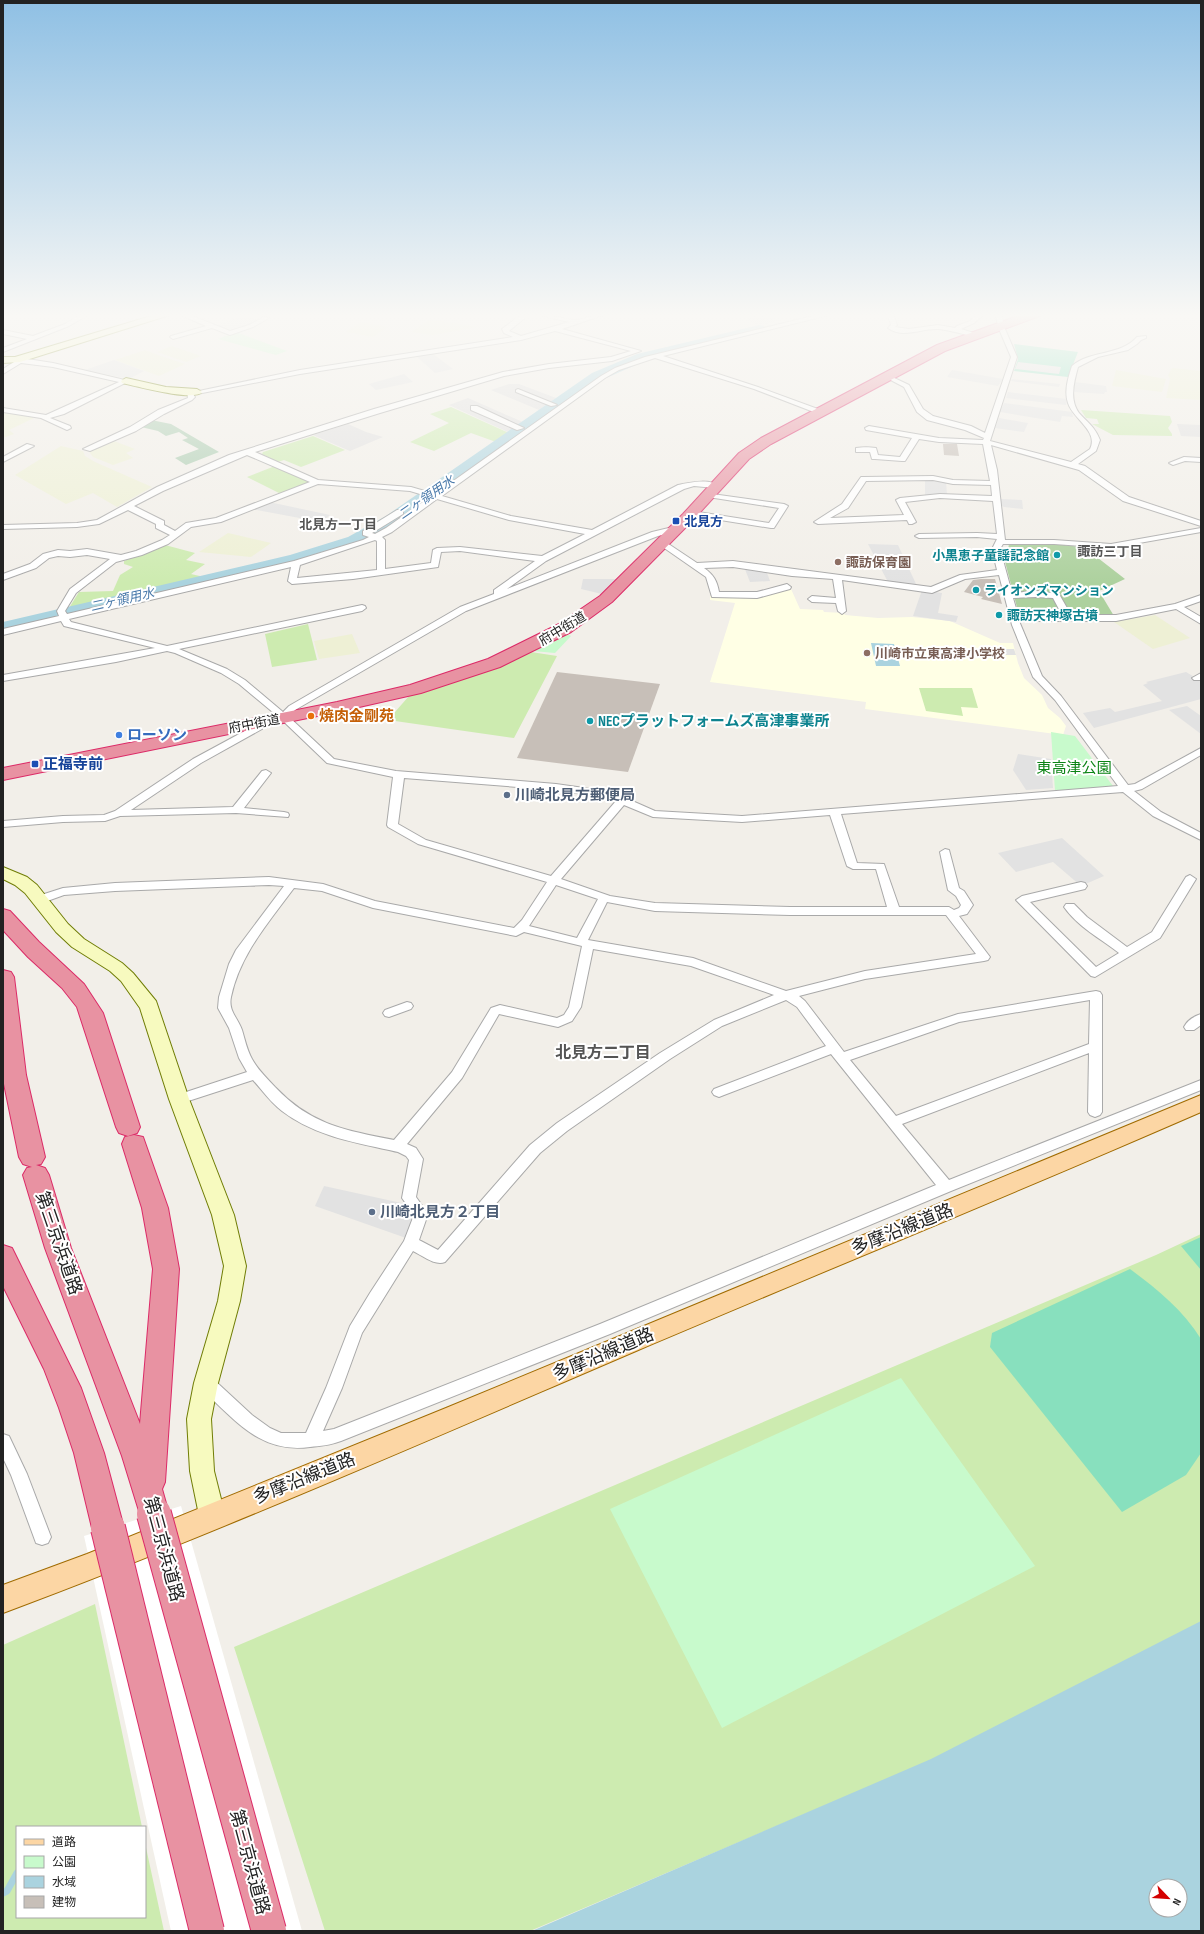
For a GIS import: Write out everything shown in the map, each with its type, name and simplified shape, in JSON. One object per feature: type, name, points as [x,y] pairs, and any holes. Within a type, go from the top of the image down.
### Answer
[{"type":"highway","name":"府中街道","points":[[3,774],[337,707],[415,689],[468,673],[520,652],[565,628],[597,606],[624,583],[692,513],[744,456],[755,448],[838,403]]},
{"type":"highway","points":[[3,916],[21,938],[75,987],[85,1000],[92,1013],[155,1208],[166,1269],[152,1505]]},
{"type":"highway","name":"第三京浜道路","points":[[3,977],[14,1075],[34,1166],[58,1248],[137,1456],[152,1505],[269,1931]]},
{"type":"highway","points":[[3,1256],[55,1363],[74,1407],[90,1454],[207,1931]]},
{"type":"main road","name":"多摩沿線道路","points":[[3,1599],[89,1567],[1064,1162],[1201,1103]]},
{"type":"street","points":[[3,410],[46,417],[79,403]]},
{"type":"street","points":[[87,449],[133,429],[161,412],[181,403]]},
{"type":"street","points":[[3,526],[89,524],[108,518],[160,488],[248,452],[401,403]]},
{"type":"street","points":[[549,403],[553,405]]},
{"type":"street","points":[[3,632],[62,614],[323,550],[365,533],[431,494],[564,403]]},
{"type":"street","points":[[798,403],[822,412]]},
{"type":"street","points":[[916,403],[920,410],[930,418],[968,428],[986,440]]},
{"type":"street","points":[[998,403],[986,440],[993,469],[1001,539],[996,549],[1014,618],[1038,677],[1058,698],[1125,789],[1157,814],[1201,837]]},
{"type":"street","points":[[1072,403],[1072,408],[1076,414],[1089,427],[1097,439],[1096,446],[1091,454],[1072,464]]},
{"type":"street","points":[[493,447],[553,405]]},
{"type":"street","points":[[474,408],[520,428]]},
{"type":"street","points":[[46,417],[44,418],[68,428]]},
{"type":"street","points":[[869,428],[939,440],[986,440],[1072,464],[1082,468],[1126,499],[1201,524]]},
{"type":"street","points":[[859,450],[873,450],[875,457],[902,459],[917,436]]},
{"type":"street","points":[[3,460],[30,446]]},
{"type":"street","points":[[248,452],[317,482],[387,486],[411,489],[532,523],[594,533]]},
{"type":"street","points":[[1173,462],[1184,459],[1201,460]]},
{"type":"street","points":[[994,483],[954,482],[933,478],[864,479],[845,506],[818,522],[911,519],[900,500],[940,496],[996,499]]},
{"type":"street","points":[[62,614],[73,591],[113,560],[139,553],[165,542],[189,525],[218,520],[317,482]]},
{"type":"street","points":[[491,598],[506,584],[543,559],[681,487],[694,484],[712,491],[784,506],[771,526],[692,513]]},
{"type":"street","points":[[3,625],[62,614],[296,563],[330,554],[376,537],[431,494]]},
{"type":"street","points":[[129,507],[161,523],[159,526],[175,534]]},
{"type":"street","points":[[284,717],[292,708],[463,609],[655,534],[677,528]]},
{"type":"street","points":[[919,536],[977,535],[1001,539],[1112,546],[1201,530]]},
{"type":"street","points":[[365,533],[381,540],[381,572]]},
{"type":"street","points":[[661,544],[697,566],[708,575],[713,582],[715,595],[757,595],[787,587]]},
{"type":"street","points":[[296,563],[292,581],[435,565],[437,550],[460,549],[543,559]]},
{"type":"street","points":[[3,577],[33,566],[46,556],[58,553],[70,554],[87,552],[122,558]]},
{"type":"street","points":[[697,566],[733,564],[792,573],[837,577],[932,590],[940,588],[957,578],[964,576],[1003,572]]},
{"type":"street","points":[[837,577],[842,611]]},
{"type":"street","points":[[1008,596],[1036,594],[1056,596],[1068,618]]},
{"type":"street","points":[[1014,618],[1116,618],[1177,606],[1201,598]]},
{"type":"street","points":[[812,599],[840,600]]},
{"type":"street","points":[[1177,606],[1201,621]]},
{"type":"street","points":[[3,678],[116,659],[362,608]]},
{"type":"street","points":[[62,614],[67,624],[168,648],[224,671],[242,682],[284,717],[331,761],[399,774],[556,787],[612,795],[653,814],[742,819],[1125,789],[1138,787],[1201,751]]},
{"type":"street","points":[[3,824],[62,819],[105,818],[119,813],[197,761],[258,727],[260,722]]},
{"type":"street","points":[[236,810],[266,773]]},
{"type":"street","points":[[399,774],[392,825],[422,842],[535,874],[553,882],[604,898],[655,907],[949,911],[984,957],[864,975],[786,995],[718,1023],[665,1056],[562,1127],[535,1149],[514,1171],[440,1258],[410,1243]]},
{"type":"street","points":[[39,900],[63,892],[114,887],[269,881],[323,888],[372,904],[453,921],[516,932],[523,928],[538,901],[623,800]]},
{"type":"street","points":[[119,813],[236,810],[284,815]]},
{"type":"street","points":[[834,811],[853,866],[880,866],[894,911]]},
{"type":"street","points":[[945,852],[954,890],[960,894],[966,905],[963,910],[952,914]]},
{"type":"street","points":[[4,872],[21,881],[31,889],[62,928],[78,943],[116,967],[127,977],[149,1006],[179,1099],[223,1215],[235,1266],[229,1300],[206,1383],[199,1419],[202,1470],[212,1515]]},
{"type":"street","points":[[1081,886],[1022,900],[1095,973],[1156,935],[1190,880]]},
{"type":"street","points":[[292,883],[234,964],[225,997],[224,1008],[235,1028],[245,1058],[255,1074],[286,1107],[306,1120],[343,1135],[397,1146],[411,1152],[416,1159],[409,1198],[421,1214],[410,1243],[374,1297],[355,1331],[334,1388],[311,1440]]},
{"type":"street","points":[[397,1146],[457,1075],[494,1011],[500,1009],[558,1023],[568,1018],[575,1007],[584,943],[604,898]]},
{"type":"street","points":[[1070,907],[1083,920],[1127,953]]},
{"type":"street","points":[[523,928],[636,954],[693,962],[786,995],[800,1004],[946,1187]]},
{"type":"street","points":[[720,1092],[838,1053],[958,1018],[1096,995],[1095,1112]]},
{"type":"street","points":[[389,1013],[407,1006]]},
{"type":"street","points":[[1190,1027],[1201,1018]]},
{"type":"street","points":[[893,1122],[1096,1046]]},
{"type":"street","points":[[179,1099],[255,1074]]},
{"type":"street","points":[[206,1383],[250,1422],[275,1438],[311,1440],[335,1436],[590,1335],[946,1187],[1201,1084]]},
{"type":"street","points":[[3,1441],[19,1474],[42,1537]]},
{"type":"shaded area","points":[[454,403],[480,403],[525,423],[510,433],[449,405]]},
{"type":"shaded area","points":[[523,403],[549,403],[539,410]]},
{"type":"shaded area","points":[[1004,403],[1006,403],[1072,412],[1073,417],[1062,416],[1060,422],[1000,412]]},
{"type":"shaded area","points":[[1051,403],[1066,403],[1066,405]]},
{"type":"shaded area","points":[[3,412],[36,417],[9,430],[14,434],[3,438]]},
{"type":"shaded area","points":[[999,418],[1028,423],[1024,432],[995,428]]},
{"type":"shaded area","points":[[151,420],[171,424],[219,452],[186,465],[175,458],[199,449],[182,440],[188,438],[179,432],[166,436],[158,431],[141,427]]},
{"type":"shaded area","points":[[348,424],[366,432],[383,437],[350,451],[313,435]]},
{"type":"shaded area","points":[[1177,424],[1201,425],[1201,437],[1181,436]]},
{"type":"shaded area","points":[[114,441],[135,449],[126,453],[133,458],[113,465],[93,457],[88,450],[104,443],[107,444]]},
{"type":"shaded area","points":[[61,446],[83,451],[85,456],[95,462],[152,487],[117,507],[93,493],[66,504],[15,475]]},
{"type":"shaded area","points":[[925,479],[946,482],[947,495],[925,496]]},
{"type":"shaded area","points":[[1001,499],[1022,500],[1023,509],[1004,507],[1000,505]]},
{"type":"shaded area","points":[[269,502],[330,515],[321,522],[252,509]]},
{"type":"shaded area","points":[[228,533],[271,543],[251,557],[199,552]]},
{"type":"shaded area","points":[[868,544],[898,545],[916,584],[888,582]]},
{"type":"shaded area","points":[[744,567],[766,570],[770,581],[750,582]]},
{"type":"shaded area","points":[[583,579],[621,579],[602,594],[581,589]]},
{"type":"shaded area","name":"川崎市立東高津小学校","points":[[791,589],[800,609],[823,610],[824,612],[844,613],[845,615],[878,618],[912,617],[950,621],[1000,643],[1013,643],[1018,663],[1024,678],[1042,695],[1048,708],[1060,718],[1066,726],[1063,735],[865,709],[866,702],[710,682],[735,603],[710,600],[710,596],[766,596]]},
{"type":"shaded area","points":[[922,590],[942,593],[938,613],[958,616],[956,622],[913,616]]},
{"type":"shaded area","points":[[1155,615],[1190,638],[1153,649],[1114,622]]},
{"type":"shaded area","points":[[352,634],[360,653],[319,659],[314,641]]},
{"type":"shaded area","points":[[982,649],[1014,649],[1016,655],[984,655]]},
{"type":"shaded area","points":[[1186,672],[1201,681],[1201,699],[1094,728],[1083,713],[1110,708],[1115,712],[1162,701],[1143,685],[1148,683],[1146,682]]},
{"type":"shaded area","points":[[1187,706],[1201,716],[1201,734],[1169,710]]},
{"type":"shaded area","points":[[1018,754],[1051,759],[1053,788],[1026,790],[1013,770]]},
{"type":"shaded area","points":[[1062,838],[1104,876],[1081,886],[1053,862],[1016,872],[998,853]]},
{"type":"shaded area","name":"川崎北見方２丁目","points":[[324,1186],[406,1204],[414,1218],[406,1238],[315,1206]]},
{"type":"green space","points":[[451,407],[509,433],[496,442],[471,433],[434,451],[410,442],[449,423],[430,414]]},
{"type":"green space","points":[[1081,410],[1170,416],[1172,422],[1168,428],[1172,436],[1113,435],[1092,424],[1099,424],[1097,419],[1086,418]]},
{"type":"green space","points":[[313,436],[345,450],[301,467],[284,460],[278,462],[262,454],[263,452]]},
{"type":"green space","points":[[275,466],[311,482],[281,494],[247,477]]},
{"type":"green space","points":[[1056,544],[1089,548],[1098,558],[1125,579],[1099,591],[1114,616],[1019,615],[1003,554],[1009,545]]},
{"type":"green space","points":[[165,545],[195,553],[186,560],[205,564],[191,574],[204,577],[69,608],[79,592],[113,591],[120,575],[133,567],[124,564],[124,561]]},
{"type":"green space","points":[[308,624],[317,660],[272,667],[265,634]]},
{"type":"green space","points":[[567,634],[571,636],[555,653],[533,651]]},
{"type":"green space","points":[[531,652],[557,656],[514,738],[388,720],[409,696],[471,677]]},
{"type":"green space","points":[[919,688],[972,688],[978,708],[961,707],[963,716],[926,711]]},
{"type":"green space","name":"東高津公園","points":[[1051,732],[1075,736],[1113,786],[1055,791]]},
{"type":"green space","points":[[1201,1234],[1201,1623],[934,1759],[530,1931],[325,1931],[234,1647],[1156,1255]]},
{"type":"green space","points":[[1201,1237],[1201,1270],[1181,1246]]},
{"type":"green space","points":[[1130,1269],[1150,1284],[1178,1309],[1201,1339],[1201,1453],[1186,1475],[1122,1512],[990,1347],[992,1333]]},
{"type":"green space","points":[[901,1378],[1035,1566],[722,1728],[610,1509]]},
{"type":"green space","points":[[95,1604],[142,1826],[16,1826],[16,1918],[146,1918],[146,1848],[164,1931],[3,1931],[3,1645]]},
{"type":"water","points":[[871,643],[894,644],[900,666],[876,666]]},
{"type":"water","points":[[1201,1621],[1201,1931],[532,1931],[931,1759]]},
{"type":"pier","points":[[181,1506],[302,1931],[171,1931],[84,1536]]},
{"type":"building","points":[[943,444],[957,444],[959,456],[944,455]]},
{"type":"building","name":"ライオンズマンション","points":[[995,579],[1002,604],[981,599],[983,597],[964,592],[973,580]]},
{"type":"building","name":"NECプラットフォームズ高津事業所","points":[[557,672],[660,684],[628,772],[517,758]]},
{"type":"waterway","name":"二ヶ領用水","points":[[3,628],[296,560],[355,541],[393,520],[559,403]]},
{"type":"waterway","points":[[3,1893],[7,1891],[16,1875]]},
{"type":"place","name":"北見方","points":[[676,521]]},
{"type":"place","name":"小黒恵子童謡記念館","points":[[1057,555]]},
{"type":"place","name":"諏訪保育園","points":[[838,562]]},
{"type":"place","name":"ライオンズマンション","points":[[976,590]]},
{"type":"place","name":"諏訪天神塚古墳","points":[[999,615]]},
{"type":"place","name":"川崎市立東高津小学校","points":[[867,653]]},
{"type":"place","name":"焼肉金剛苑","points":[[311,716]]},
{"type":"place","name":"NECプラットフォームズ高津事業所","points":[[590,721]]},
{"type":"place","name":"ローソン","points":[[119,735]]},
{"type":"place","name":"正福寺前","points":[[35,764]]},
{"type":"place","name":"川崎北見方郵便局","points":[[507,795]]},
{"type":"place","name":"川崎北見方２丁目","points":[[372,1212]]},
{"type":"district","name":"北見方一丁目","points":[[338,524]]},
{"type":"district","name":"諏訪三丁目","points":[[1110,551]]},
{"type":"district","name":"北見方二丁目","points":[[603,1052]]}]
